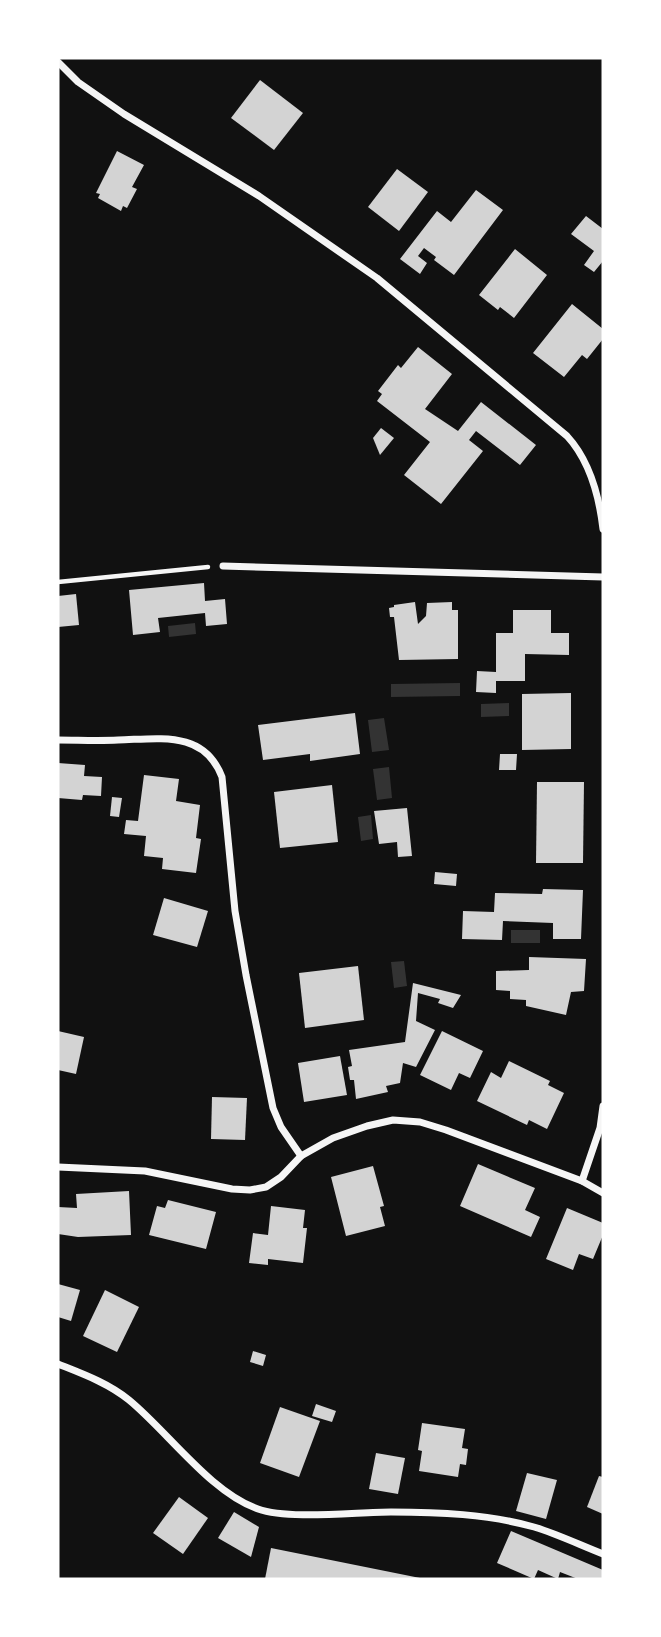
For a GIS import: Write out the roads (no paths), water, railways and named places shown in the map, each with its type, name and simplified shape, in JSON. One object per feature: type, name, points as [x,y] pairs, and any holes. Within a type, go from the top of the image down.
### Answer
[{"type":"street","points":[[58,62],[78,82],[124,114],[259,196],[377,278],[567,436],[587,462],[603,529]]},
{"type":"street","points":[[223,566],[603,577]]},
{"type":"street","points":[[58,740],[163,738],[187,741],[209,755],[217,766],[222,777],[235,911],[273,1108],[281,1126],[301,1156]]},
{"type":"street","points":[[582,1181],[600,1128],[603,1106]]},
{"type":"street","points":[[58,1167],[145,1171],[232,1189],[250,1190],[266,1187],[281,1177],[301,1156],[333,1138],[393,1120],[420,1122],[582,1181],[603,1193]]},
{"type":"street","points":[[58,1364],[114,1389],[163,1431],[215,1482],[237,1500],[260,1510],[281,1514],[394,1512],[464,1515],[503,1520],[536,1528],[603,1554]]}]
